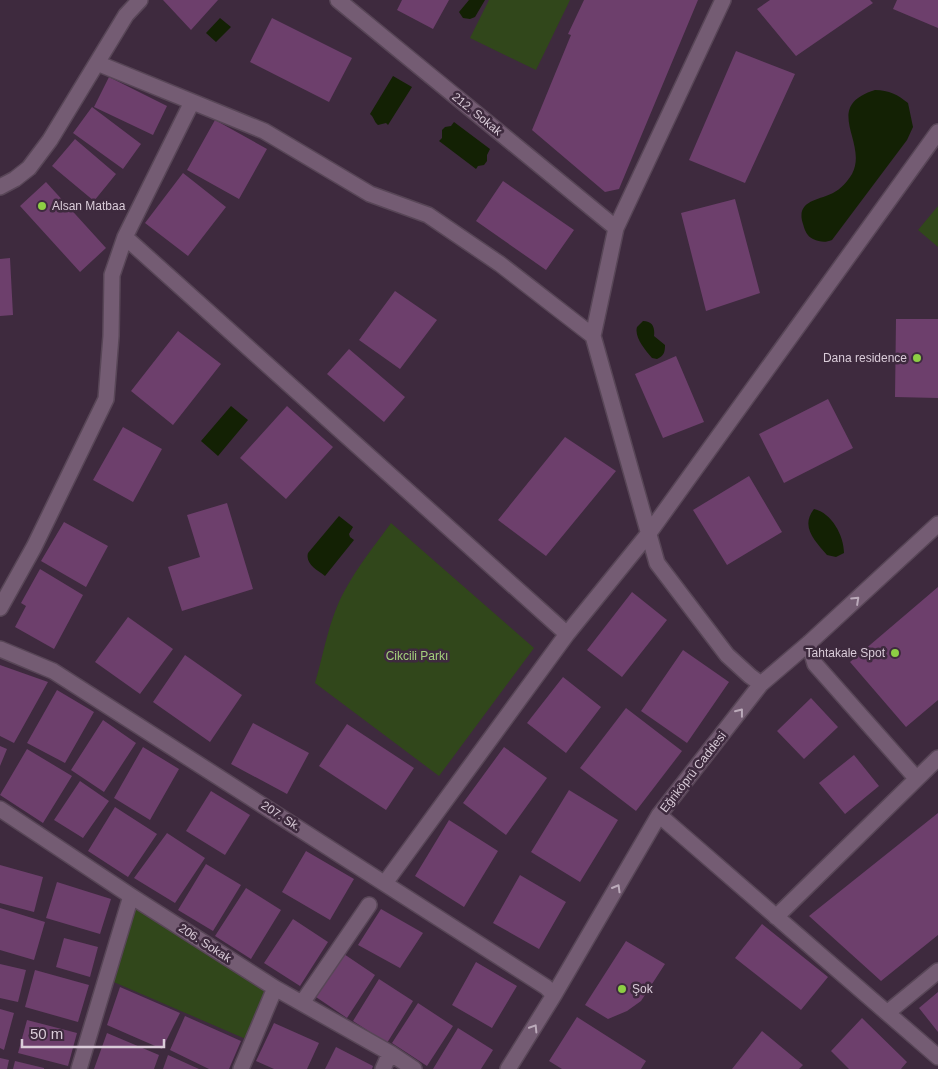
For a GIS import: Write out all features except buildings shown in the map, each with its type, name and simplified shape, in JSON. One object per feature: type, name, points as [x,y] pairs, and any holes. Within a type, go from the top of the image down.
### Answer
[{"type":"street","points":[[0,187],[15,180],[28,168],[50,140],[126,15],[140,0]]},
{"type":"street","name":"212. Sokak","points":[[338,0],[616,228]]},
{"type":"street","points":[[723,0],[616,228],[594,336],[657,564],[727,655],[762,684]]},
{"type":"street","points":[[98,63],[264,131],[370,194],[428,215],[500,264],[594,336]]},
{"type":"street","points":[[0,608],[34,547],[106,399],[111,336],[112,275],[125,237],[192,102]]},
{"type":"street","points":[[385,883],[567,634],[648,533],[938,132]]},
{"type":"street","points":[[125,237],[567,634]]},
{"type":"street","name":"Eğriköprü Caddesi","points":[[508,1069],[554,995],[659,815],[762,684],[938,524]]},
{"type":"street","points":[[809,643],[815,664],[916,778]]},
{"type":"street","name":"207. Sk.","points":[[0,649],[53,671],[546,987],[554,995]]},
{"type":"street","points":[[776,917],[938,758]]},
{"type":"street","name":"206. Sokak","points":[[1,812],[275,988],[390,1053],[414,1069]]},
{"type":"street","points":[[659,815],[938,1057]]},
{"type":"street","points":[[80,1069],[131,896]]},
{"type":"street","points":[[302,1003],[370,905]]},
{"type":"street","points":[[888,1013],[938,972]]},
{"type":"street","points":[[241,1069],[275,988]]},
{"type":"street","points":[[383,1069],[390,1053]]},
{"type":"green space","points":[[489,0],[570,0],[536,70],[470,38]]},
{"type":"green space","points":[[938,206],[938,247],[918,230]]},
{"type":"green space","name":"Cikcili Parkı","points":[[391,523],[534,648],[439,776],[315,683],[339,601],[355,572]]},
{"type":"green space","points":[[133,901],[269,988],[248,1040],[109,980]]},
{"type":"shaded area","points":[[469,0],[485,0],[475,17],[470,19],[463,18],[459,12]]},
{"type":"shaded area","points":[[220,18],[231,27],[216,42],[206,33]]},
{"type":"shaded area","points":[[393,76],[412,87],[388,125],[386,123],[378,125],[370,114]]},
{"type":"shaded area","points":[[875,90],[893,94],[908,103],[913,127],[907,140],[832,240],[827,242],[818,241],[808,235],[801,216],[802,210],[810,202],[839,189],[852,174],[856,162],[848,116],[851,106],[859,97]]},
{"type":"shaded area","points":[[454,122],[490,149],[484,165],[478,166],[476,169],[439,141],[442,138],[442,130],[445,127],[451,126]]},
{"type":"shaded area","points":[[643,321],[651,324],[654,328],[654,336],[665,345],[664,354],[657,359],[652,358],[643,347],[637,335],[637,327]]},
{"type":"shaded area","points":[[231,406],[248,420],[218,456],[201,441]]},
{"type":"shaded area","points":[[814,509],[826,515],[836,526],[842,540],[844,553],[836,557],[827,555],[814,539],[808,522]]},
{"type":"shaded area","points":[[339,516],[353,527],[349,534],[354,540],[325,576],[310,564],[308,553]]},
{"type":"place","name":"Alsan Matbaa","points":[[42,206]]},
{"type":"place","name":"Dana residence","points":[[917,358]]},
{"type":"place","name":"Tahtakale Spot","points":[[895,653]]},
{"type":"place","name":"Şok","points":[[622,989]]}]
